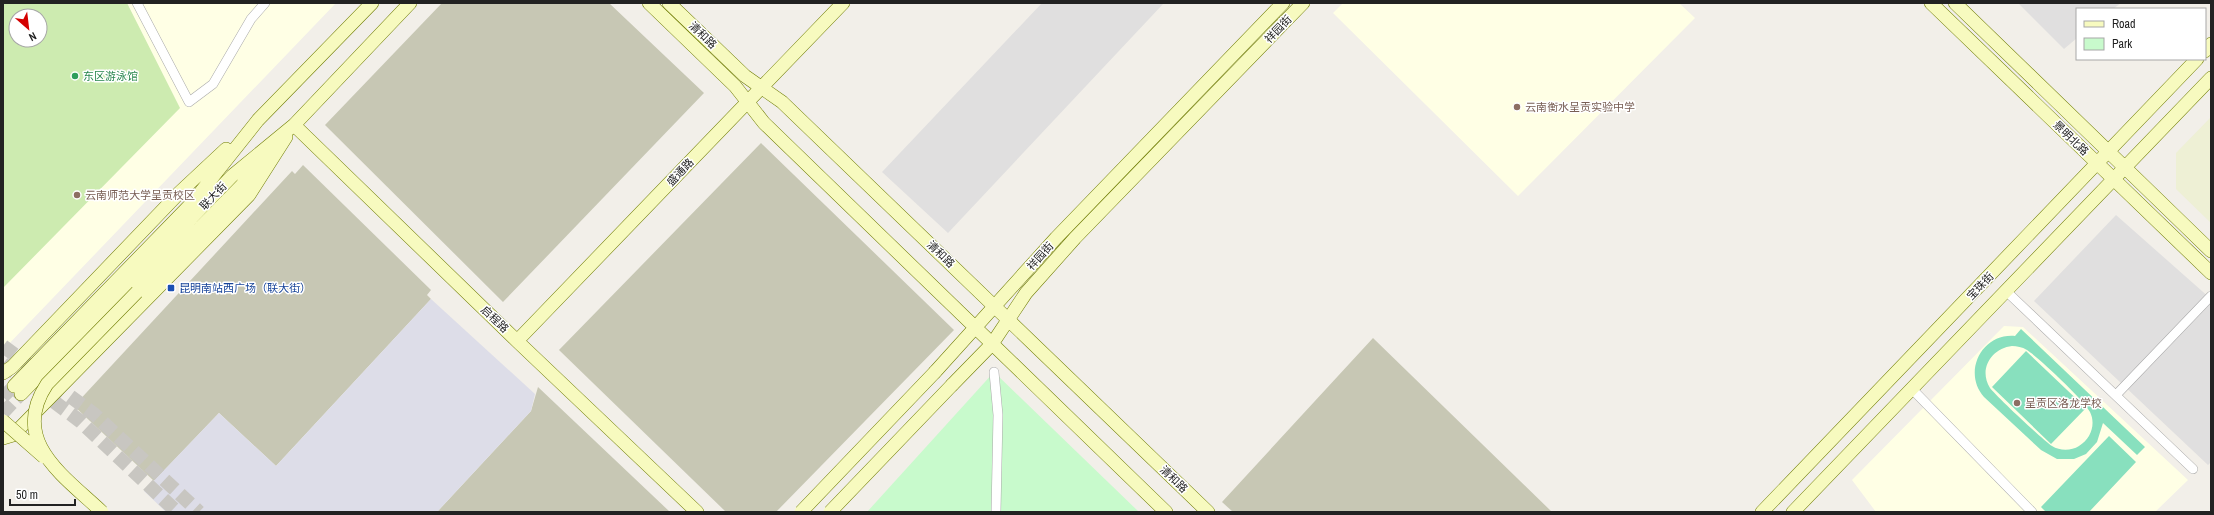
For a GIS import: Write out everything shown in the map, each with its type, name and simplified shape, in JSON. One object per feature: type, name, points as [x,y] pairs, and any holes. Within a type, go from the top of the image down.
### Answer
[{"type":"main road","name":"联大街","points":[[372,3],[258,120],[192,202],[18,390],[232,176],[294,125],[410,3]]},
{"type":"main road","name":"清和路","points":[[649,3],[735,86],[764,123],[1166,512]]},
{"type":"main road","name":"清和路","points":[[669,3],[745,76],[782,102],[1208,512]]},
{"type":"main road","name":"盛通路","points":[[517,341],[844,3]]},
{"type":"main road","name":"祥园街","points":[[801,512],[976,329],[994,306],[1056,238],[1283,3]]},
{"type":"main road","name":"祥园街","points":[[830,512],[992,344],[1026,293],[1075,238],[1303,3]]},
{"type":"main road","name":"景明北路","points":[[1931,3],[2211,273]]},
{"type":"main road","name":"景明北路","points":[[1960,5],[2211,251]]},
{"type":"main road","name":"宝珠街","points":[[1762,512],[2196,60]]},
{"type":"main road","name":"宝珠街","points":[[1794,512],[2211,78]]},
{"type":"main road","points":[[3,373],[12,367],[180,192],[258,120]]},
{"type":"main road","points":[[53,465],[42,451],[34,432],[33,416],[37,398],[47,384],[241,186],[294,125]]},
{"type":"main road","points":[[3,438],[13,435],[249,195],[294,125]]},
{"type":"main road","name":"启程路","points":[[294,125],[517,341],[697,512]]},
{"type":"main road","points":[[3,421],[53,465],[102,512]]},
{"type":"street","points":[[137,3],[189,102],[213,84],[251,18],[264,3]]},
{"type":"street","points":[[2006,291],[2193,469]]},
{"type":"street","points":[[2116,396],[2211,296]]},
{"type":"street","points":[[994,372],[998,416],[996,512]]},
{"type":"street","points":[[1912,389],[2032,512]]},
{"type":"shaded area","name":"云南师范大学呈贡校区","points":[[3,3],[336,3],[3,350]]},
{"type":"shaded area","points":[[442,3],[609,3],[704,93],[503,302],[325,125]]},
{"type":"shaded area","points":[[1042,3],[1164,3],[948,233],[882,172]]},
{"type":"shaded area","name":"云南衡水呈贡实验中学","points":[[1343,3],[1679,3],[1695,18],[1518,196],[1333,13]]},
{"type":"shaded area","points":[[2018,3],[2121,3],[2114,8],[2076,8],[2076,39],[2064,49]]},
{"type":"shaded area","points":[[2211,117],[2211,223],[2176,189],[2176,153]]},
{"type":"shaded area","points":[[761,143],[954,330],[776,512],[726,512],[559,350]]},
{"type":"shaded area","points":[[303,165],[431,290],[427,295],[431,299],[276,466],[219,413],[154,481],[74,406],[292,171],[295,174]]},
{"type":"shaded area","points":[[2116,215],[2211,299],[2211,462],[2208,465],[2034,301]]},
{"type":"shaded area","points":[[431,299],[535,394],[531,411],[437,512],[166,512],[144,491],[219,413],[276,466]]},
{"type":"shaded area","name":"呈贡区洛龙学校","points":[[2004,326],[2023,327],[2188,480],[2155,512],[1876,512],[1852,480]]},
{"type":"shaded area","points":[[1373,338],[1552,512],[1233,512],[1222,502]]},
{"type":"shaded area","points":[[538,387],[670,512],[437,512],[531,411]]},
{"type":"green space","name":"东区游泳馆","points":[[3,3],[127,3],[180,108],[3,288]]},
{"type":"green space","points":[[2021,329],[2145,447],[2137,455],[2103,423],[2097,442],[2086,454],[2074,459],[2057,459],[2041,450],[1984,397],[1978,387],[1975,376],[1975,366],[1985,347],[1993,341],[2003,337],[2015,336]],"holes":[[[2012,346],[2021,347],[2027,350],[2041,361],[2071,389],[2086,406],[2092,417],[2092,426],[2087,439],[2079,446],[2066,450],[2058,449],[2052,446],[2020,418],[1990,388],[1986,374],[1986,367],[1989,361],[1998,351]]]},
{"type":"green space","points":[[2026,351],[2086,408],[2051,444],[1992,387]]},
{"type":"green space","points":[[994,372],[1139,512],[867,512]]},
{"type":"green space","points":[[2109,436],[2136,462],[2089,512],[2046,512],[2041,507]]},
{"type":"tunnel","points":[[3,346],[94,414],[199,512]]},
{"type":"tunnel","points":[[3,364],[80,421],[177,512]]},
{"type":"tunnel","points":[[3,397],[14,386]]},
{"type":"tunnel","points":[[3,413],[21,394]]},
{"type":"place","name":"东区游泳馆","points":[[75,76]]},
{"type":"place","name":"云南衡水呈贡实验中学","points":[[1517,107]]},
{"type":"place","name":"云南师范大学呈贡校区","points":[[77,195]]},
{"type":"place","name":"昆明南站西广场（联大街）","points":[[171,288]]},
{"type":"place","name":"呈贡区洛龙学校","points":[[2017,403]]}]
